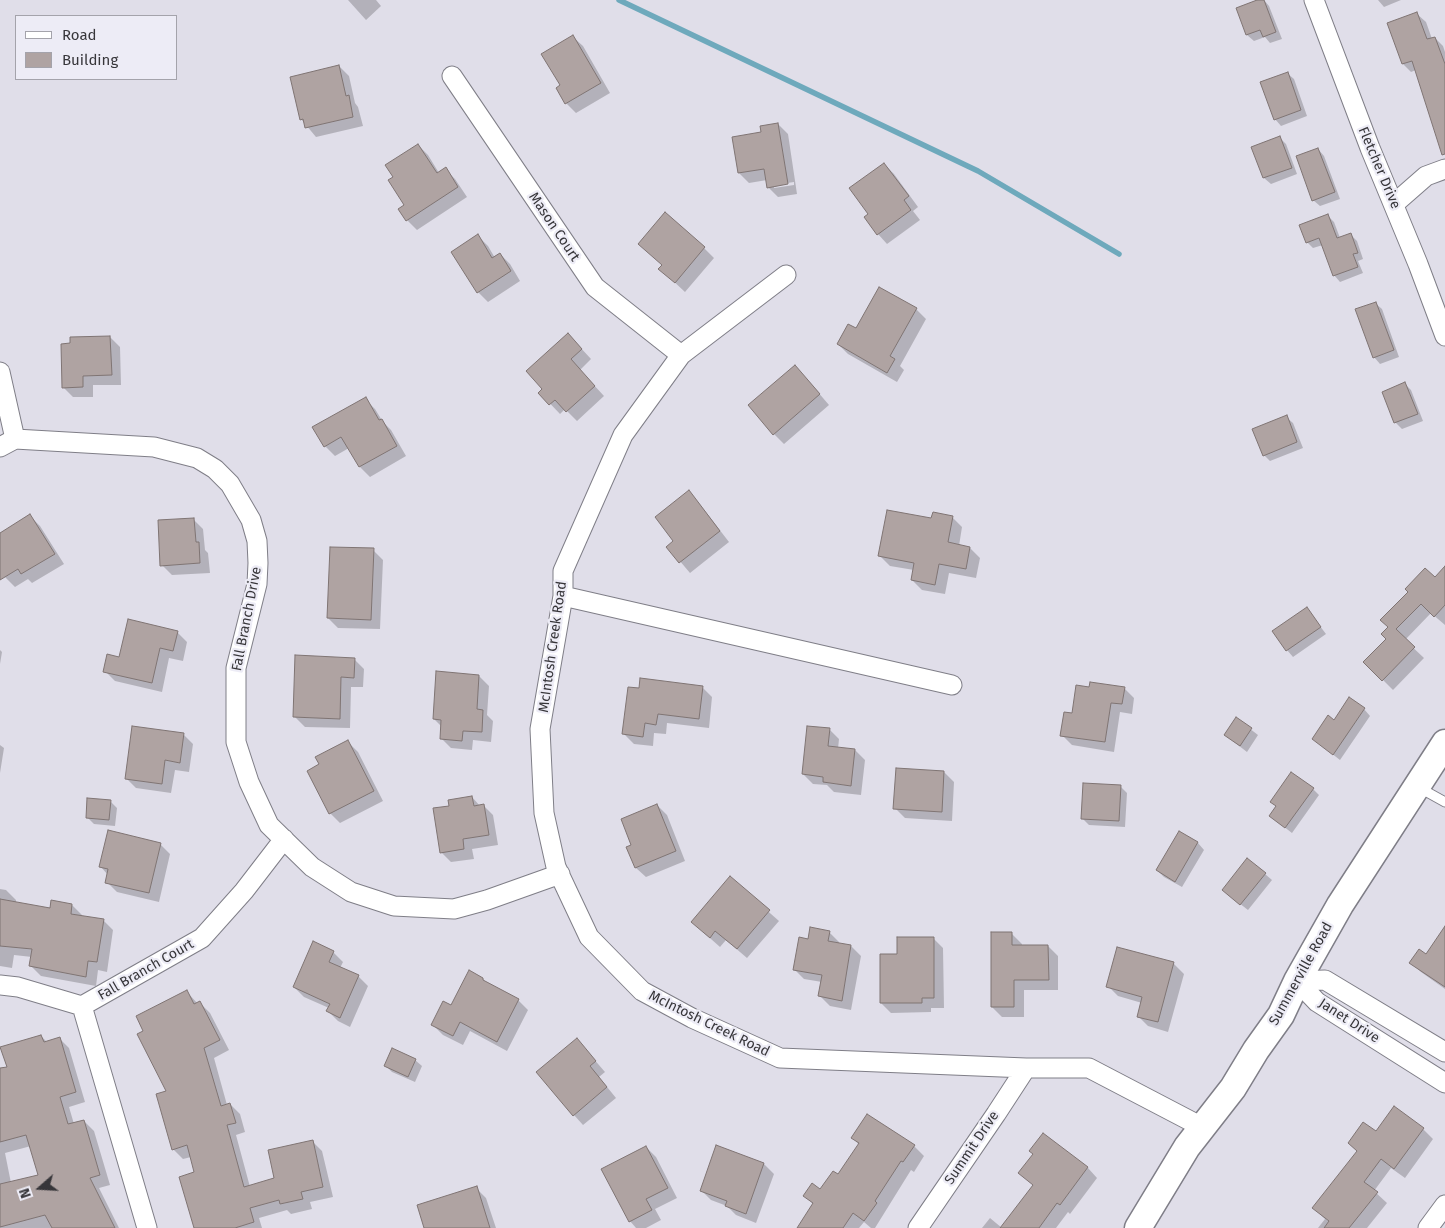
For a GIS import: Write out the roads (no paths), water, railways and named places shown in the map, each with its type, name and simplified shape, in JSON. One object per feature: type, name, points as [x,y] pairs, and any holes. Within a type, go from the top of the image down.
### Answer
[{"type":"main road","name":"Summerville Road","points":[[1138,1228],[1186,1147],[1233,1088],[1256,1050],[1281,1015],[1297,981],[1340,905],[1445,743]]},
{"type":"street","name":"Fletcher Drive","points":[[1314,0],[1370,148],[1394,204],[1445,336]]},
{"type":"street","name":"Mason Court","points":[[452,76],[595,287],[681,355]]},
{"type":"street","points":[[1394,204],[1426,176],[1445,169]]},
{"type":"street","name":"McIntosh Creek Road","points":[[786,276],[681,355],[623,435],[563,571],[563,596],[540,729],[544,813],[556,867],[589,937],[642,991],[692,1018],[780,1058],[1026,1068],[1090,1068],[1202,1127]]},
{"type":"street","points":[[0,372],[8,443]]},
{"type":"street","name":"Fall Branch Drive","points":[[8,443],[154,447],[197,458],[215,469],[230,484],[251,520],[257,541],[258,563],[257,584],[236,668],[236,742],[249,782],[269,825],[312,866],[351,892],[394,906],[454,909],[487,900],[560,874]]},
{"type":"street","points":[[563,596],[952,686]]},
{"type":"street","name":"Fall Branch Court","points":[[82,1006],[202,938],[244,891],[284,839]]},
{"type":"street","name":"Janet Drive","points":[[1297,981],[1325,980],[1445,1052]]},
{"type":"street","name":"Janet Drive","points":[[1297,981],[1317,1002],[1445,1082]]},
{"type":"street","points":[[0,985],[18,987],[82,1006],[147,1228]]},
{"type":"street","name":"Summit Drive","points":[[918,1228],[1026,1068]]},
{"type":"street","points":[[1428,1228],[1445,1205]]},
{"type":"lane","points":[[1416,786],[1445,802]]},
{"type":"waterway","points":[[619,0],[978,171],[1119,254]]}]
